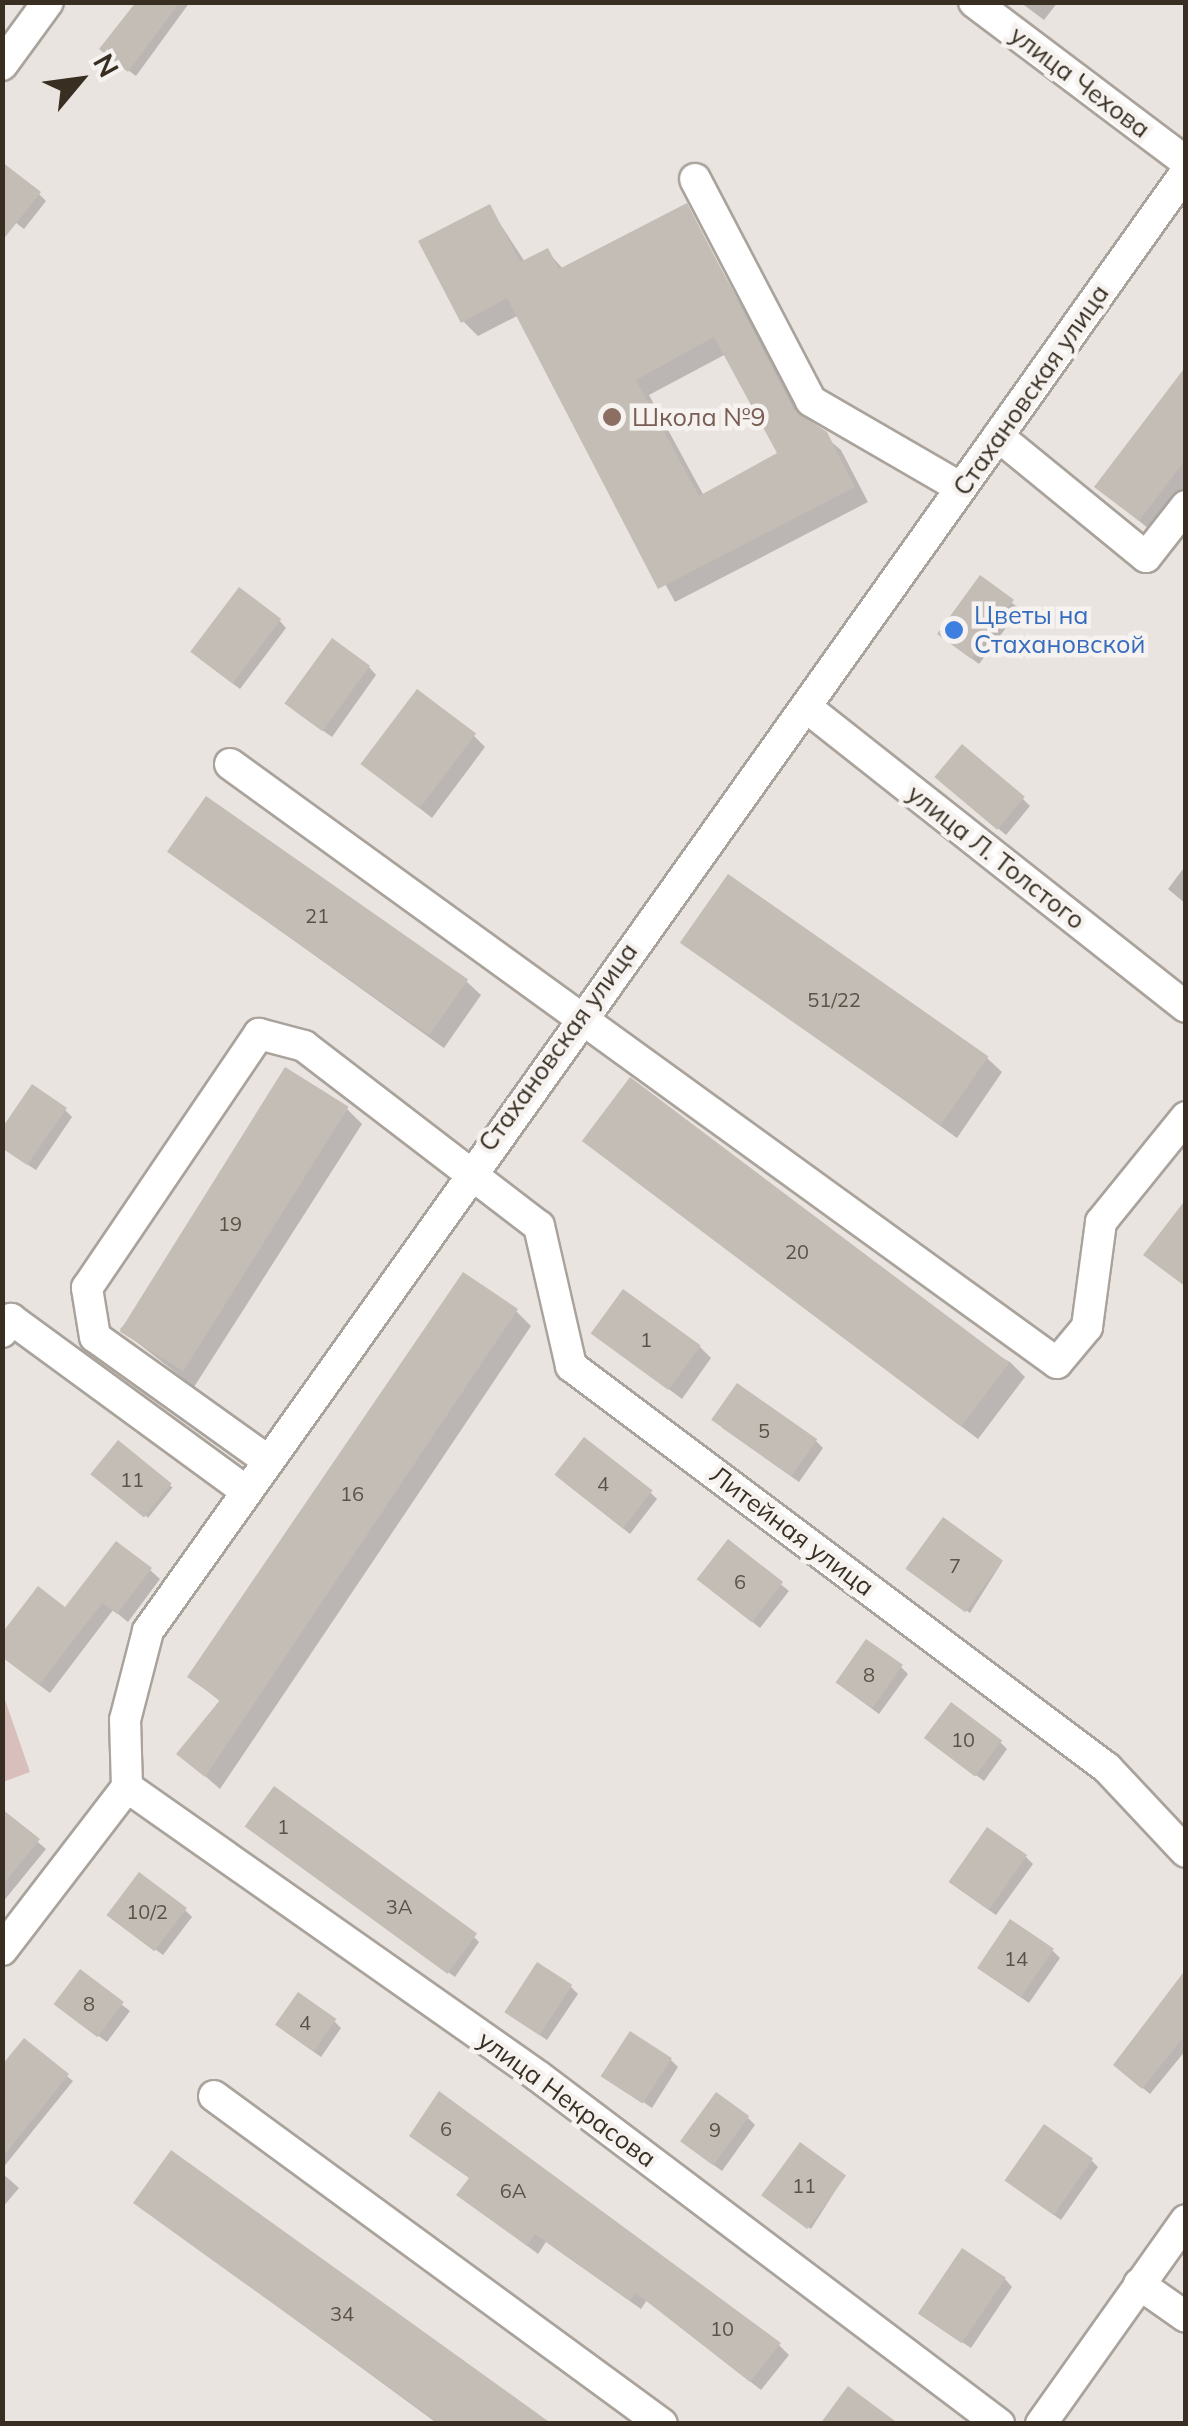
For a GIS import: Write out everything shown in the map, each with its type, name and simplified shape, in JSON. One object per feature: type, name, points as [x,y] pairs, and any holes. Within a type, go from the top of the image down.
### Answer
[{"type":"street","points":[[2,65],[48,2]]},
{"type":"street","name":"улица Чехова","points":[[974,2],[1186,162]]},
{"type":"street","name":"Стахановская улица","points":[[127,1787],[126,1720],[148,1631],[468,1170],[806,706],[1186,172]]},
{"type":"street","points":[[694,179],[811,401],[961,488]]},
{"type":"street","points":[[998,436],[1146,557],[1186,506]]},
{"type":"street","name":"улица Л. Толстого","points":[[806,706],[1186,1007]]},
{"type":"street","points":[[230,764],[584,1012],[1057,1363],[1088,1327],[1101,1222],[1186,1117]]},
{"type":"street","name":"Литейная улица","points":[[267,1460],[95,1337],[87,1288],[259,1034],[304,1046],[538,1226],[571,1366],[1107,1768],[1186,1852]]},
{"type":"street","points":[[2,1332],[11,1319],[246,1491]]},
{"type":"street","points":[[2,1950],[127,1787]]},
{"type":"street","name":"улица Некрасова","points":[[127,1787],[538,2076],[999,2424]]},
{"type":"street","points":[[214,2096],[662,2424]]},
{"type":"street","points":[[1041,2424],[1186,2220]]},
{"type":"street","points":[[1139,2284],[1186,2317]]},
{"type":"shaded area","points":[[2,1691],[30,1772],[3,1782],[2,1782]]},
{"type":"building","points":[[136,2],[180,2],[128,72],[99,49]]},
{"type":"building","points":[[2,162],[41,192],[2,241]]},
{"type":"building","name":"Школа №9","points":[[687,203],[794,410],[827,432],[855,487],[658,589],[507,298],[461,323],[418,241],[490,204],[520,262],[548,248],[559,269]],"holes":[[[714,337],[777,453],[699,496],[636,380]]]},
{"type":"building","points":[[1186,366],[1186,459],[1139,521],[1094,487]]},
{"type":"building","points":[[980,575],[1014,600],[971,659],[937,634]]},
{"type":"building","points":[[239,587],[281,619],[233,684],[190,652]]},
{"type":"building","points":[[332,638],[370,666],[322,731],[284,704]]},
{"type":"building","points":[[417,689],[476,734],[420,809],[360,764]]},
{"type":"building","points":[[962,744],[1025,797],[997,830],[934,777]]},
{"type":"building","points":[[206,796],[468,980],[429,1035],[167,852]]},
{"type":"building","points":[[728,874],[988,1056],[940,1125],[680,943]]},
{"type":"building","points":[[285,1067],[349,1107],[183,1371],[120,1332]]},
{"type":"building","points":[[630,1077],[1009,1363],[961,1427],[582,1141]]},
{"type":"building","points":[[32,1084],[67,1108],[27,1165],[2,1148],[2,1128]]},
{"type":"building","points":[[1186,1199],[1186,1287],[1143,1255]]},
{"type":"building","points":[[463,1272],[518,1309],[205,1777],[176,1754],[220,1700],[187,1677]]},
{"type":"building","points":[[623,1289],[701,1345],[668,1390],[591,1333]]},
{"type":"building","points":[[737,1383],[817,1439],[791,1476],[711,1420]]},
{"type":"building","points":[[584,1437],[653,1491],[623,1528],[554,1475]]},
{"type":"building","points":[[118,1440],[172,1483],[144,1518],[90,1474]]},
{"type":"building","points":[[943,1517],[1003,1560],[965,1612],[905,1569]]},
{"type":"building","points":[[728,1539],[783,1582],[752,1622],[697,1579]]},
{"type":"building","points":[[116,1541],[152,1568],[117,1614],[102,1603],[39,1685],[2,1657],[2,1633],[38,1586],[65,1607]]},
{"type":"building","points":[[866,1639],[903,1665],[872,1708],[836,1682]]},
{"type":"building","points":[[951,1702],[1002,1741],[975,1776],[924,1738]]},
{"type":"building","points":[[274,1786],[477,1934],[448,1974],[245,1826]]},
{"type":"building","points":[[2,1809],[40,1839],[2,1886]]},
{"type":"building","points":[[987,1827],[1027,1855],[989,1910],[949,1882]]},
{"type":"building","points":[[139,1872],[187,1908],[154,1951],[107,1915]]},
{"type":"building","points":[[1010,1919],[1054,1949],[1021,1998],[977,1968]]},
{"type":"building","points":[[537,1962],[572,1985],[540,2035],[504,2012]]},
{"type":"building","points":[[80,1969],[124,2002],[97,2037],[54,2004]]},
{"type":"building","points":[[1186,1969],[1186,2034],[1142,2089],[1113,2065]]},
{"type":"building","points":[[298,1992],[337,2019],[314,2052],[275,2025]]},
{"type":"building","points":[[630,2031],[672,2058],[643,2104],[601,2076]]},
{"type":"building","points":[[24,2038],[69,2074],[2,2158],[2,2065]]},
{"type":"building","points":[[439,2091],[781,2343],[750,2382],[636,2293],[630,2301],[535,2234],[527,2246],[456,2195],[469,2178],[409,2136]]},
{"type":"building","points":[[716,2092],[749,2116],[713,2165],[680,2141]]},
{"type":"building","points":[[1044,2124],[1093,2158],[1054,2215],[1004,2181]]},
{"type":"building","points":[[800,2142],[846,2176],[807,2229],[761,2195]]},
{"type":"building","points":[[171,2150],[552,2424],[440,2424],[133,2203]]},
{"type":"building","points":[[962,2248],[1006,2278],[962,2343],[918,2313]]},
{"type":"building","points":[[848,2386],[899,2424],[820,2424]]},
{"type":"place","name":"Школа №9","points":[[612,417]]},
{"type":"place","name":"Цветы на Стахановской","points":[[954,630]]}]
